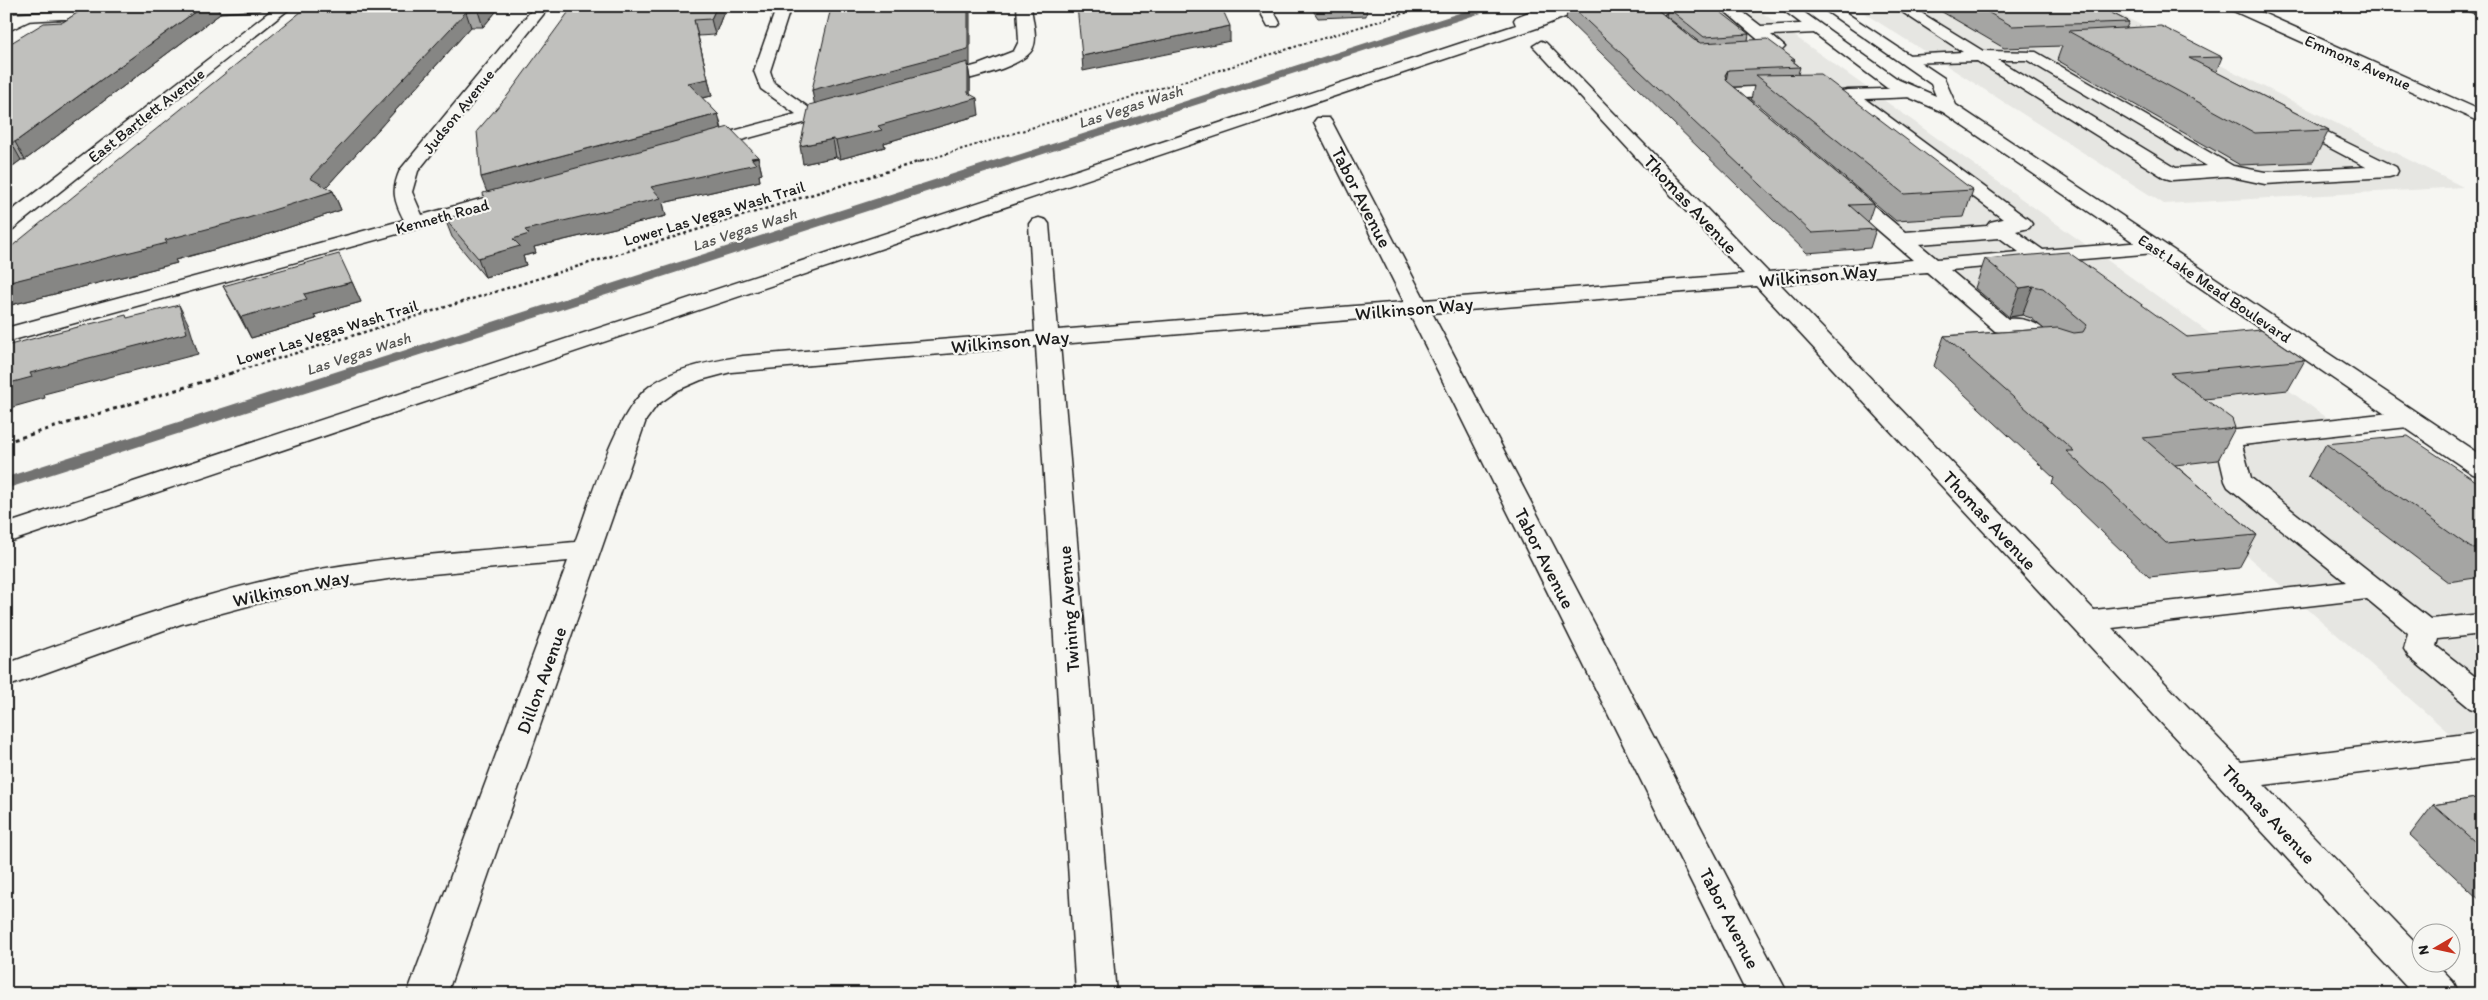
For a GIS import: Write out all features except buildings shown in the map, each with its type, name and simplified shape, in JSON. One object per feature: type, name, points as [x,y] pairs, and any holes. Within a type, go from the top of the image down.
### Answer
[{"type":"street","points":[[62,16],[78,6]]},
{"type":"street","points":[[165,11],[258,6]]},
{"type":"street","name":"East Bartlett Avenue","points":[[6,224],[286,6]]},
{"type":"street","name":"Judson Avenue","points":[[416,223],[402,197],[402,184],[409,170],[543,6]]},
{"type":"street","points":[[784,6],[762,71],[767,85],[810,116]]},
{"type":"street","points":[[913,88],[988,67],[1021,55],[1026,48],[1024,6]]},
{"type":"street","points":[[1264,6],[1273,23]]},
{"type":"street","name":"Thomas Avenue","points":[[1558,6],[1521,20],[1523,24],[1538,35],[1762,279],[2439,994]]},
{"type":"street","points":[[6,534],[825,259],[1538,35],[1580,6]]},
{"type":"street","points":[[1668,6],[1652,14],[1690,46]]},
{"type":"street","points":[[1726,6],[1778,47],[1738,49]]},
{"type":"street","name":"East Lake Mead Boulevard","points":[[1785,6],[1893,84],[1949,108],[2482,468]]},
{"type":"street","points":[[1826,6],[1938,81],[1949,108]]},
{"type":"street","points":[[1900,6],[2172,174],[2227,170],[2265,178],[2389,171],[2276,112]]},
{"type":"street","name":"Emmons Avenue","points":[[2234,6],[2482,118]]},
{"type":"street","points":[[2468,6],[2482,11]]},
{"type":"street","points":[[6,18],[129,12]]},
{"type":"street","points":[[6,28],[24,18]]},
{"type":"street","points":[[1757,31],[1816,28]]},
{"type":"street","points":[[1907,60],[2059,53]]},
{"type":"street","points":[[2030,55],[2227,170]]},
{"type":"street","points":[[1768,125],[1731,93],[1806,90]]},
{"type":"street","points":[[1913,92],[1840,94],[2022,224],[1997,226],[2005,232],[2080,273]]},
{"type":"street","points":[[685,150],[857,103]]},
{"type":"street","name":"Tabor Avenue","points":[[1323,122],[1768,994]]},
{"type":"street","points":[[1826,176],[2003,326],[2022,324],[2061,356]]},
{"type":"street","name":"Kenneth Road","points":[[6,335],[541,189]]},
{"type":"street","name":"Twining Avenue","points":[[1039,224],[1096,994]]},
{"type":"street","points":[[1900,239],[2005,232]]},
{"type":"street","name":"Wilkinson Way","points":[[676,382],[702,370],[743,363],[2155,247]]},
{"type":"street","points":[[2263,343],[2293,340]]},
{"type":"street","name":"Dillon Avenue","points":[[427,994],[634,419],[649,400],[676,382]]},
{"type":"street","points":[[2408,419],[2228,439],[2238,481],[2424,630],[2482,624]]},
{"type":"street","name":"Wilkinson Way","points":[[6,676],[129,630],[247,594],[339,576],[588,550]]},
{"type":"street","points":[[2086,621],[2373,589]]},
{"type":"street","points":[[2424,630],[2420,649],[2482,700]]},
{"type":"street","points":[[2233,776],[2482,745]]},
{"type":"path","name":"Lower Las Vegas Wash Trail","points":[[6,442],[1428,6]]},
{"type":"shaded area","points":[[1620,6],[1753,6],[2482,529],[2482,762]]},
{"type":"shaded area","points":[[1853,6],[2103,6],[2463,187],[2164,204]]},
{"type":"waterway","name":"Las Vegas Wash","points":[[1004,163],[1492,6]]},
{"type":"waterway","name":"Las Vegas Wash","points":[[349,373],[1008,161]]},
{"type":"waterway","name":"Las Vegas Wash","points":[[6,483],[353,372]]}]
